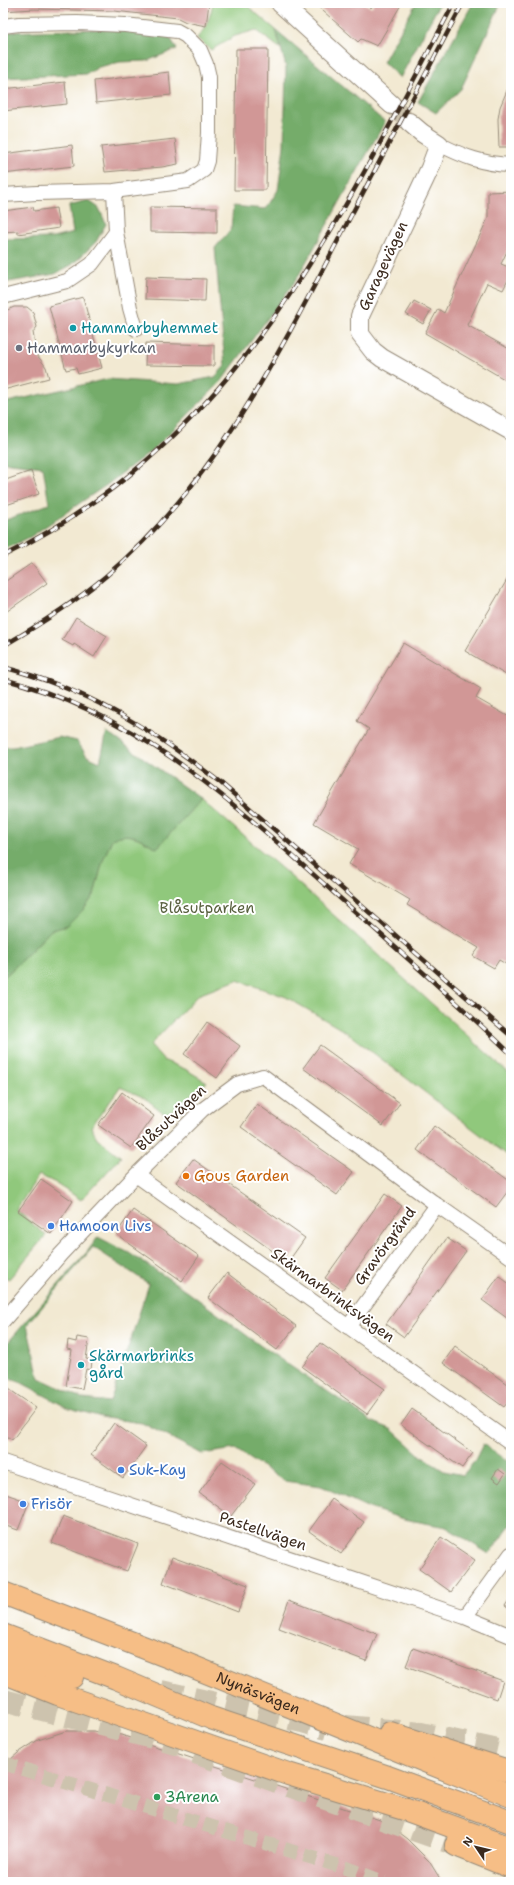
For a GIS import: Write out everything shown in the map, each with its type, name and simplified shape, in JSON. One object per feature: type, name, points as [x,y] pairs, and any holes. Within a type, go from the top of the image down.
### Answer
[{"type":"highway","name":"Nynäsvägen","points":[[3,1593],[178,1661],[511,1796]]},
{"type":"highway","points":[[3,1635],[116,1678],[211,1718],[388,1777],[511,1822]]},
{"type":"highway","points":[[3,1653],[157,1706],[211,1718]]},
{"type":"highway","points":[[178,1661],[511,1772]]},
{"type":"highway","points":[[3,1672],[58,1694],[281,1772],[404,1809],[511,1848]]},
{"type":"highway","points":[[456,1845],[511,1867]]},
{"type":"street","points":[[280,3],[392,105]]},
{"type":"street","points":[[3,26],[19,24],[77,23],[126,25],[176,31],[186,36],[200,50],[209,77],[209,142],[207,161],[204,170],[188,181],[114,191],[3,195]]},
{"type":"street","points":[[409,122],[439,144],[464,157],[493,164],[511,165]]},
{"type":"street","name":"Garagevägen","points":[[439,144],[430,168],[360,316],[360,334],[373,351],[382,358],[511,431]]},
{"type":"street","points":[[114,191],[116,232],[130,308],[136,329]]},
{"type":"street","points":[[3,297],[67,281],[79,275],[92,264],[116,232]]},
{"type":"street","name":"Blåsutvägen","points":[[3,1321],[61,1254],[136,1175],[202,1110],[237,1084],[263,1076],[437,1205],[511,1257]]},
{"type":"street","name":"Skärmarbrinksvägen","points":[[136,1175],[511,1443]]},
{"type":"street","name":"Gravörgränd","points":[[348,1327],[437,1205]]},
{"type":"street","name":"Pastellvägen","points":[[3,1462],[465,1617],[511,1636]]},
{"type":"street","points":[[465,1617],[511,1554]]},
{"type":"green space","points":[[213,3],[244,3],[276,30],[281,49],[256,30],[235,36],[211,50],[197,38],[208,22]]},
{"type":"green space","points":[[416,3],[440,3],[400,78],[383,62]]},
{"type":"green space","points":[[473,3],[501,3],[461,89],[436,113],[418,102]]},
{"type":"green space","points":[[108,29],[169,36],[177,49],[147,61],[120,62],[99,67],[87,74],[3,78],[3,32]]},
{"type":"green space","points":[[276,30],[385,122],[296,280],[221,382],[156,447],[108,484],[30,537],[3,550],[3,521],[49,504],[43,467],[3,462],[3,403],[108,379],[178,384],[215,377],[225,366],[215,248],[231,229],[233,206],[266,209],[278,190],[284,146],[286,67]]},
{"type":"green space","points":[[89,201],[99,208],[106,224],[96,242],[73,264],[55,274],[3,283],[3,239],[53,238],[73,233],[69,206]]},
{"type":"green space","points":[[107,732],[201,799],[157,848],[140,839],[130,836],[118,836],[112,839],[103,860],[94,895],[84,909],[67,926],[51,930],[3,978],[3,747],[13,747],[59,737],[77,741],[87,756],[100,762]]},
{"type":"green space","name":"Blåsutparken","points":[[201,799],[288,874],[511,1075],[511,1158],[346,1032],[286,997],[237,980],[198,995],[150,1045],[163,1060],[185,1069],[207,1082],[166,1115],[145,1098],[120,1087],[91,1127],[97,1138],[121,1157],[81,1200],[58,1184],[39,1175],[16,1210],[46,1235],[9,1279],[3,1276],[3,978],[51,930],[67,926],[84,909],[94,895],[103,860],[112,839],[124,835],[135,837],[157,848]]},
{"type":"green space","points":[[98,1237],[129,1253],[180,1286],[261,1346],[371,1421],[391,1429],[421,1456],[444,1471],[463,1475],[474,1462],[483,1444],[511,1463],[511,1524],[489,1554],[446,1527],[404,1519],[369,1508],[321,1486],[284,1481],[235,1449],[202,1454],[142,1423],[105,1418],[66,1407],[22,1383],[3,1376],[3,1348],[87,1252]],"holes":[[[93,1247],[149,1284],[110,1402],[84,1399],[39,1378],[27,1325]]]},
{"type":"building","points":[[3,3],[209,3],[206,26],[186,22],[178,18],[114,11],[34,9],[3,11]]},
{"type":"building","points":[[314,3],[365,3],[371,8],[375,3],[402,3],[377,46],[361,39],[358,42]]},
{"type":"building","points":[[236,49],[268,49],[266,190],[234,190]]},
{"type":"building","points":[[169,72],[171,95],[96,103],[94,81]]},
{"type":"building","points":[[511,81],[511,147],[499,147],[498,119],[500,107]]},
{"type":"building","points":[[65,82],[67,104],[3,111],[3,89]]},
{"type":"building","points":[[175,139],[178,164],[162,167],[105,172],[101,147]]},
{"type":"building","points":[[72,145],[74,166],[3,174],[3,154]]},
{"type":"building","points":[[511,191],[511,246],[510,245],[501,264],[511,268],[511,274],[503,290],[487,283],[467,325],[511,350],[511,383],[425,333],[438,309],[444,313],[488,218],[488,192]]},
{"type":"building","points":[[33,207],[34,211],[56,208],[59,228],[18,234],[18,231],[3,232],[3,211]]},
{"type":"building","points":[[150,207],[217,208],[217,233],[150,232]]},
{"type":"building","points":[[146,277],[206,279],[205,301],[145,299]]},
{"type":"building","name":"Hammarbyhemmet","points":[[83,297],[102,368],[78,374],[76,368],[66,370],[49,306]]},
{"type":"building","points":[[414,301],[431,310],[423,324],[406,314]]},
{"type":"building","name":"Hammarbykyrkan","points":[[14,307],[27,307],[33,312],[37,327],[33,332],[35,345],[34,351],[46,367],[49,378],[3,390],[3,312]]},
{"type":"building","points":[[146,343],[214,345],[214,366],[145,365]]},
{"type":"building","points":[[31,471],[39,494],[3,506],[3,481]]},
{"type":"building","points":[[32,563],[47,583],[3,614],[3,583]]},
{"type":"building","points":[[511,573],[511,678],[465,651]]},
{"type":"building","points":[[76,617],[107,636],[94,657],[74,644],[73,646],[62,640]]},
{"type":"building","points":[[403,643],[481,689],[476,698],[511,718],[511,967],[499,960],[494,968],[473,956],[479,948],[407,905],[410,900],[349,864],[358,849],[314,823],[369,729],[357,721]]},
{"type":"building","points":[[207,1022],[240,1046],[217,1078],[184,1054]]},
{"type":"building","points":[[320,1045],[400,1103],[383,1126],[303,1068]]},
{"type":"building","points":[[122,1092],[154,1116],[131,1148],[98,1125]]},
{"type":"building","points":[[257,1104],[354,1172],[337,1195],[241,1127]]},
{"type":"building","points":[[434,1126],[511,1182],[511,1187],[496,1207],[417,1150]]},
{"type":"building","points":[[193,1159],[305,1238],[288,1262],[176,1182]]},
{"type":"building","points":[[41,1179],[73,1201],[51,1234],[18,1211]]},
{"type":"building","points":[[385,1194],[402,1206],[342,1290],[325,1278]]},
{"type":"building","points":[[133,1210],[199,1256],[182,1281],[116,1234]]},
{"type":"building","points":[[447,1238],[466,1251],[404,1337],[386,1324]]},
{"type":"building","points":[[227,1273],[296,1326],[277,1350],[208,1298]]},
{"type":"building","points":[[499,1276],[511,1285],[511,1321],[482,1300]]},
{"type":"building","name":"Skärmarbrinks gård","points":[[77,1337],[89,1339],[86,1359],[92,1360],[91,1370],[86,1369],[82,1389],[66,1386],[72,1350],[67,1349],[68,1340],[76,1342]]},
{"type":"building","points":[[320,1343],[385,1389],[367,1414],[302,1367]]},
{"type":"building","points":[[455,1346],[511,1387],[511,1398],[504,1407],[443,1363]]},
{"type":"building","points":[[3,1385],[36,1408],[12,1440],[3,1433]]},
{"type":"building","points":[[412,1409],[473,1453],[462,1468],[401,1425]]},
{"type":"building","points":[[114,1423],[146,1446],[123,1478],[91,1455]]},
{"type":"building","points":[[222,1461],[255,1484],[231,1516],[199,1493]]},
{"type":"building","points":[[498,1469],[505,1474],[499,1483],[492,1478]]},
{"type":"building","points":[[3,1493],[29,1502],[18,1530],[3,1525]]},
{"type":"building","points":[[332,1499],[364,1522],[341,1554],[309,1531]]},
{"type":"building","points":[[63,1516],[138,1544],[127,1571],[52,1543]]},
{"type":"building","points":[[441,1537],[475,1560],[451,1592],[419,1569]]},
{"type":"building","points":[[172,1557],[248,1585],[238,1612],[163,1583]]},
{"type":"building","points":[[511,1597],[511,1610],[505,1606]]},
{"type":"building","points":[[289,1600],[377,1634],[366,1661],[279,1628]]},
{"type":"building","points":[[413,1648],[503,1681],[497,1699],[406,1666]]},
{"type":"building","name":"3Arena","points":[[66,1731],[93,1731],[121,1735],[383,1821],[407,1839],[429,1861],[442,1882],[3,1882],[3,1766],[18,1753],[38,1740]]},
{"type":"tunnel","points":[[392,105],[409,122]]},
{"type":"tunnel","points":[[161,1691],[302,1722],[327,1729]]},
{"type":"tunnel","points":[[3,1700],[180,1745]]},
{"type":"tunnel","points":[[345,1726],[421,1733],[511,1753]]},
{"type":"tunnel","points":[[195,1753],[456,1845]]},
{"type":"tunnel","points":[[3,1763],[346,1868],[384,1882]]},
{"type":"tunnel","points":[[477,1773],[511,1784]]},
{"type":"railway","points":[[3,556],[85,508],[156,452],[218,388],[273,318],[322,244],[368,165],[454,3]]},
{"type":"railway","points":[[3,646],[56,613],[106,576],[143,541],[177,504],[208,464],[263,380],[288,335],[463,3]]},
{"type":"railway","points":[[3,667],[64,687],[92,700],[118,713],[170,745],[195,763],[221,783],[511,1036]]},
{"type":"railway","points":[[3,679],[52,694],[98,714],[141,738],[181,764],[258,825],[423,972],[511,1054]]},
{"type":"place","name":"Hammarbyhemmet","points":[[73,328]]},
{"type":"place","name":"Hammarbykyrkan","points":[[19,348]]},
{"type":"place","name":"Gous Garden","points":[[186,1176]]},
{"type":"place","name":"Hamoon Livs","points":[[51,1226]]},
{"type":"place","name":"Skärmarbrinks gård","points":[[81,1365]]},
{"type":"place","name":"Suk-Kay","points":[[121,1470]]},
{"type":"place","name":"Frisör","points":[[23,1504]]},
{"type":"place","name":"3Arena","points":[[157,1797]]}]
